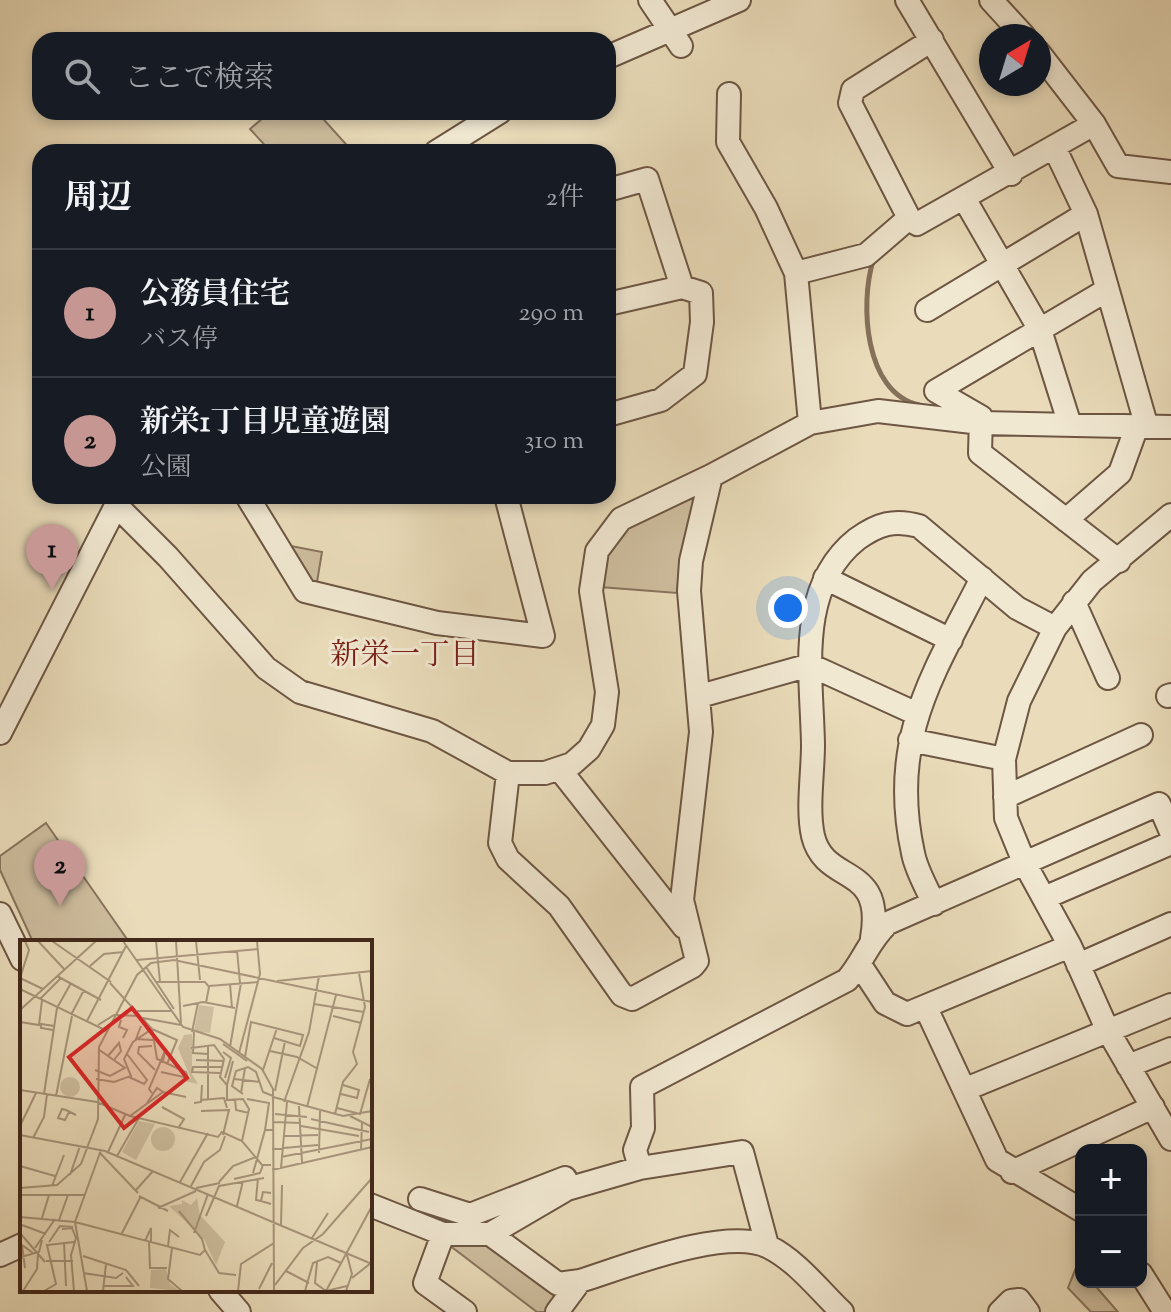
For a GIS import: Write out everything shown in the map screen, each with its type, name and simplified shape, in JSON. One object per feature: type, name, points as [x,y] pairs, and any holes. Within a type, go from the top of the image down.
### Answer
[{"type":"street","points":[[650,0],[676,38]]},
{"type":"street","points":[[616,55],[676,38],[739,0]]},
{"type":"street","points":[[907,0],[1011,174]]},
{"type":"street","points":[[991,0],[1013,24]]},
{"type":"street","points":[[932,40],[853,90],[850,103],[909,218],[917,224],[965,200],[1094,124]]},
{"type":"street","points":[[1051,68],[1094,124],[1118,166],[1171,172]]},
{"type":"street","points":[[729,94],[728,142],[766,208],[796,273],[810,423]]},
{"type":"street","points":[[449,144],[487,120]]},
{"type":"street","points":[[1055,149],[1086,214],[1142,425],[1120,473],[1066,520]]},
{"type":"street","points":[[616,188],[647,179],[682,287]]},
{"type":"street","points":[[965,200],[1040,330],[1070,425]]},
{"type":"street","points":[[927,310],[1086,214]]},
{"type":"street","points":[[796,273],[866,255],[909,218]]},
{"type":"street","points":[[616,296],[682,287],[701,293],[702,322],[695,374],[661,400],[616,413]]},
{"type":"street","points":[[1107,290],[936,391],[976,411],[981,423],[980,453],[1119,561]]},
{"type":"street","points":[[121,504],[279,678],[300,692],[432,731],[508,773],[561,771],[589,749],[603,725],[607,692],[591,591],[593,565],[601,540],[621,519],[711,476],[810,423],[878,411],[981,423],[1171,427]]},
{"type":"street","points":[[508,773],[500,843],[508,859],[559,906],[622,995],[632,999],[693,966],[697,961],[682,900],[700,760],[700,696],[689,591],[691,561],[711,476]]},
{"type":"street","points":[[0,733],[116,504]]},
{"type":"street","points":[[252,504],[305,591],[437,623],[543,636],[508,504]]},
{"type":"street","points":[[1169,1130],[1107,1029],[1074,955],[1024,862],[1006,818],[1004,759],[1019,701],[1055,628],[1092,581],[1171,515]]},
{"type":"street","points":[[640,1168],[635,1150],[643,1128],[642,1087],[847,980],[860,965],[872,938],[876,914],[865,885],[834,866],[813,836],[810,665],[813,610],[825,578],[846,548],[869,531],[900,521],[919,526],[1017,608],[1055,628]]},
{"type":"street","points":[[825,578],[951,640]]},
{"type":"street","points":[[934,904],[913,855],[904,785],[910,740],[915,713],[982,578]]},
{"type":"street","points":[[1074,602],[1108,678]]},
{"type":"street","points":[[700,696],[810,665],[915,713]]},
{"type":"street","points":[[1005,797],[1141,735]]},
{"type":"street","points":[[910,740],[1004,759]]},
{"type":"street","points":[[561,771],[687,930]]},
{"type":"street","points":[[872,938],[888,923],[1159,804],[1171,832]]},
{"type":"street","points":[[1044,898],[1171,843]]},
{"type":"street","points":[[0,914],[20,955]]},
{"type":"street","points":[[860,965],[885,1003],[907,1014],[1171,924]]},
{"type":"street","points":[[966,1089],[1171,1005]]},
{"type":"street","points":[[926,1008],[997,1160],[1012,1172],[1075,1207]]},
{"type":"street","points":[[1128,1066],[1171,1049]]},
{"type":"street","points":[[1012,1172],[1153,1107]]},
{"type":"street","points":[[372,1206],[443,1234],[490,1234],[567,1189],[640,1168],[742,1152],[767,1245]]},
{"type":"street","points":[[420,1199],[470,1215],[598,1167]]},
{"type":"street","points":[[443,1234],[425,1283],[465,1312]]},
{"type":"street","points":[[490,1234],[558,1284],[580,1281],[709,1241],[767,1245],[791,1262],[842,1312]]},
{"type":"street","points":[[0,1255],[20,1246]]},
{"type":"street","points":[[557,1312],[580,1281]]},
{"type":"street","points":[[1147,1284],[1165,1312]]},
{"type":"street","points":[[222,1292],[239,1312]]},
{"type":"street","points":[[1000,1312],[1011,1301],[1019,1300],[1028,1312]]},
{"type":"shaded area","points":[[261,120],[324,120],[346,144],[264,144],[250,129]]},
{"type":"shaded area","points":[[684,496],[697,501],[680,560],[677,593],[600,587],[609,551],[626,528]]},
{"type":"shaded area","points":[[286,545],[322,552],[316,588]]},
{"type":"shaded area","points":[[46,823],[128,940],[32,940],[0,870],[0,856]]},
{"type":"shaded area","points":[[489,1244],[556,1293],[557,1301],[548,1312],[537,1312],[449,1245]]},
{"type":"shaded area","points":[[1075,1270],[1075,1288],[1097,1288],[1118,1312],[1091,1312],[1068,1288]]},
{"type":"waterway","points":[[873,261],[867,300],[870,344],[887,383],[901,397],[919,405]]},
{"type":"place","name":"公務員住宅","points":[[52,590]]},
{"type":"place","name":"新栄1丁目児童遊園","points":[[60,906]]},
{"type":"district","name":"新栄一丁目","points":[[405,654]]}]
